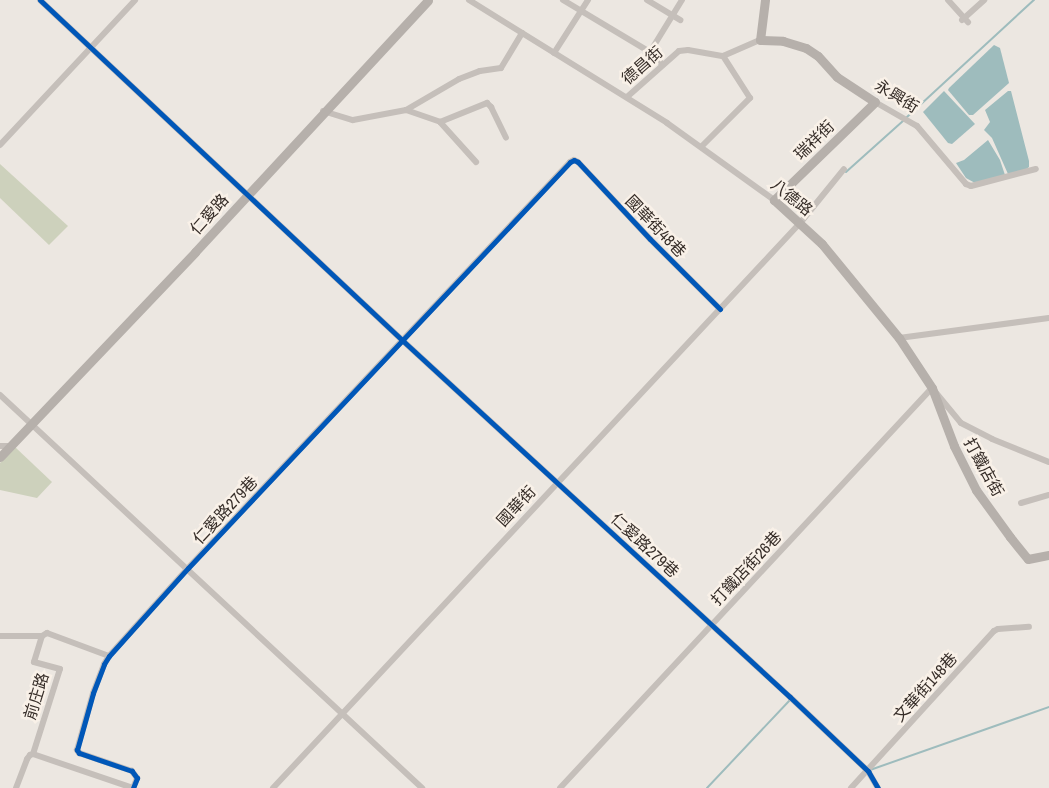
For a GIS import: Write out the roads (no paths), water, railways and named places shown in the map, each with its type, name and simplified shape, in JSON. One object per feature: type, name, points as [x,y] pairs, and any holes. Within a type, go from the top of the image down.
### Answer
[{"type":"street","name":"仁愛路279巷","points":[[40,0],[402,340],[869,769],[878,788]]},
{"type":"street","points":[[0,145],[134,0]]},
{"type":"street","name":"仁愛路","points":[[31,424],[428,0]]},
{"type":"street","name":"八德路","points":[[469,0],[627,97],[702,146],[725,166],[774,200],[801,222],[847,272],[900,338],[932,388],[961,423],[1049,462]]},
{"type":"street","points":[[563,0],[650,52],[663,66]]},
{"type":"street","points":[[554,52],[588,0]]},
{"type":"street","points":[[647,0],[680,20]]},
{"type":"street","points":[[650,52],[682,0]]},
{"type":"street","points":[[702,146],[750,98],[723,56],[760,40],[765,0]]},
{"type":"street","points":[[948,0],[965,20],[984,0]]},
{"type":"street","points":[[323,111],[353,120],[406,110],[459,79],[480,71],[501,68],[522,33]]},
{"type":"street","name":"永興街","points":[[760,40],[783,41],[806,48],[818,56],[837,77],[917,126],[966,184],[971,186],[1036,169]]},
{"type":"street","name":"德昌街","points":[[627,97],[647,77],[663,66],[679,51],[688,50],[723,56]]},
{"type":"street","name":"瑞祥街","points":[[774,200],[875,102]]},
{"type":"street","points":[[440,122],[487,103],[491,107],[506,138]]},
{"type":"street","points":[[406,110],[440,122],[476,162]]},
{"type":"street","name":"仁愛路279巷","points":[[133,788],[137,778],[132,771],[79,753],[76,750],[93,693],[109,656],[188,568],[574,160]]},
{"type":"street","name":"國華街48巷","points":[[574,160],[720,309]]},
{"type":"street","name":"國華街","points":[[273,788],[557,481],[801,222],[844,169]]},
{"type":"street","points":[[900,338],[1049,318]]},
{"type":"street","name":"打鐵店街","points":[[932,388],[954,446],[976,490],[1028,560],[1049,555]]},
{"type":"street","name":"打鐵店街26巷","points":[[560,788],[932,388]]},
{"type":"street","points":[[0,395],[188,568],[422,788]]},
{"type":"street","points":[[0,457],[31,424]]},
{"type":"street","points":[[0,446],[10,446]]},
{"type":"street","points":[[1021,503],[1049,495]]},
{"type":"street","name":"文華街148巷","points":[[851,788],[994,631],[1029,627]]},
{"type":"street","points":[[0,636],[42,636],[47,633],[109,656]]},
{"type":"street","name":"前庄路","points":[[16,788],[30,755],[33,754],[60,669],[34,662],[42,636]]},
{"type":"street","points":[[33,754],[133,788]]},
{"type":"water","points":[[994,45],[1000,48],[1009,83],[973,115],[969,115],[948,90]]},
{"type":"water","points":[[944,91],[975,124],[952,144],[948,143],[923,112]]},
{"type":"water","points":[[1008,91],[1011,91],[1029,167],[1025,170],[1008,174],[992,138],[984,130],[990,122],[985,110]]},
{"type":"water","points":[[988,140],[1000,160],[1005,175],[975,183],[966,178],[956,163],[964,160]]},
{"type":"waterway","points":[[907,117],[1034,0]]},
{"type":"waterway","points":[[846,172],[904,120]]},
{"type":"waterway","points":[[707,788],[790,700]]},
{"type":"waterway","points":[[870,770],[1049,707]]}]
